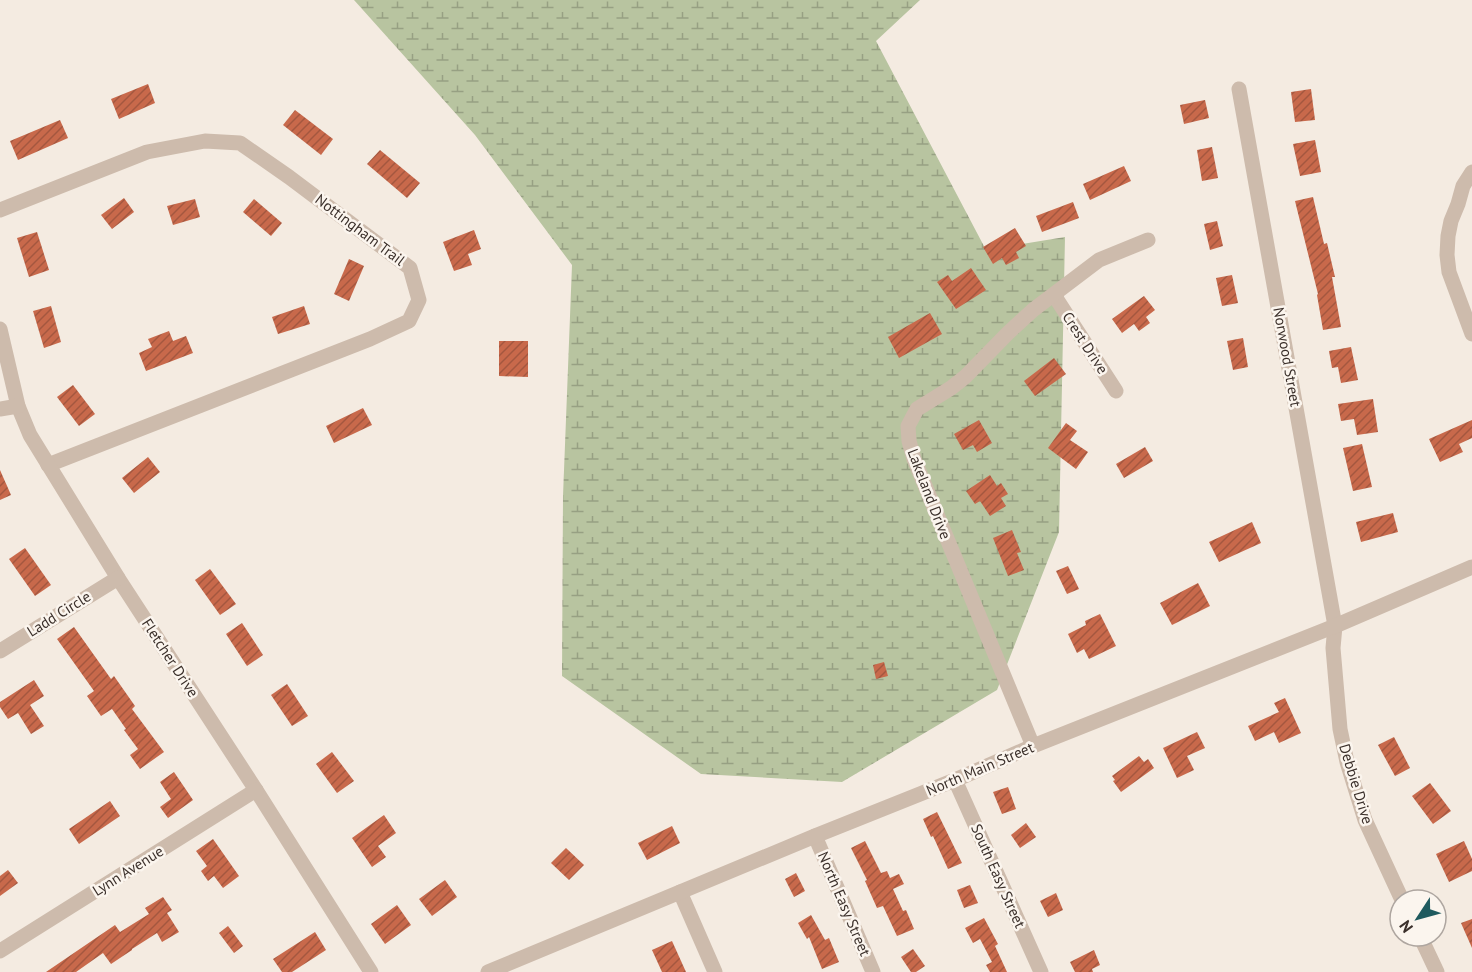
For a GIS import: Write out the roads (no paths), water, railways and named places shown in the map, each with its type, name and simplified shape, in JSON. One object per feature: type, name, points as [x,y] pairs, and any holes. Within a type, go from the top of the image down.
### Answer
[{"type":"street","name":"Norwood Street","points":[[1239,89],[1335,626]]},
{"type":"street","name":"Nottingham Trail","points":[[0,210],[147,152],[205,141],[240,143],[410,268],[419,300],[409,321],[370,339],[48,465]]},
{"type":"street","points":[[1472,172],[1463,186],[1451,220],[1447,255],[1449,272],[1472,334]]},
{"type":"street","name":"Lakeland Drive","points":[[1033,746],[914,459],[908,426],[917,410],[965,377],[1033,310],[1099,260],[1148,240]]},
{"type":"street","name":"Crest Drive","points":[[1054,295],[1116,391]]},
{"type":"street","name":"Fletcher Drive","points":[[0,329],[18,406],[30,435],[118,578],[371,972]]},
{"type":"street","points":[[0,409],[18,406]]},
{"type":"street","name":"North Main Street","points":[[488,972],[956,780],[1033,746],[1335,626],[1472,567]]},
{"type":"street","name":"Ladd Circle","points":[[0,651],[118,578]]},
{"type":"street","name":"Debbie Drive","points":[[1335,626],[1333,648],[1340,729],[1347,762],[1365,820],[1396,888]]},
{"type":"street","name":"South Easy Street","points":[[956,780],[1041,972]]},
{"type":"street","name":"Lynn Avenue","points":[[0,951],[256,790]]},
{"type":"street","name":"North Easy Street","points":[[815,836],[873,972]]},
{"type":"street","points":[[680,892],[715,972]]},
{"type":"street","points":[[1426,948],[1437,972]]}]
